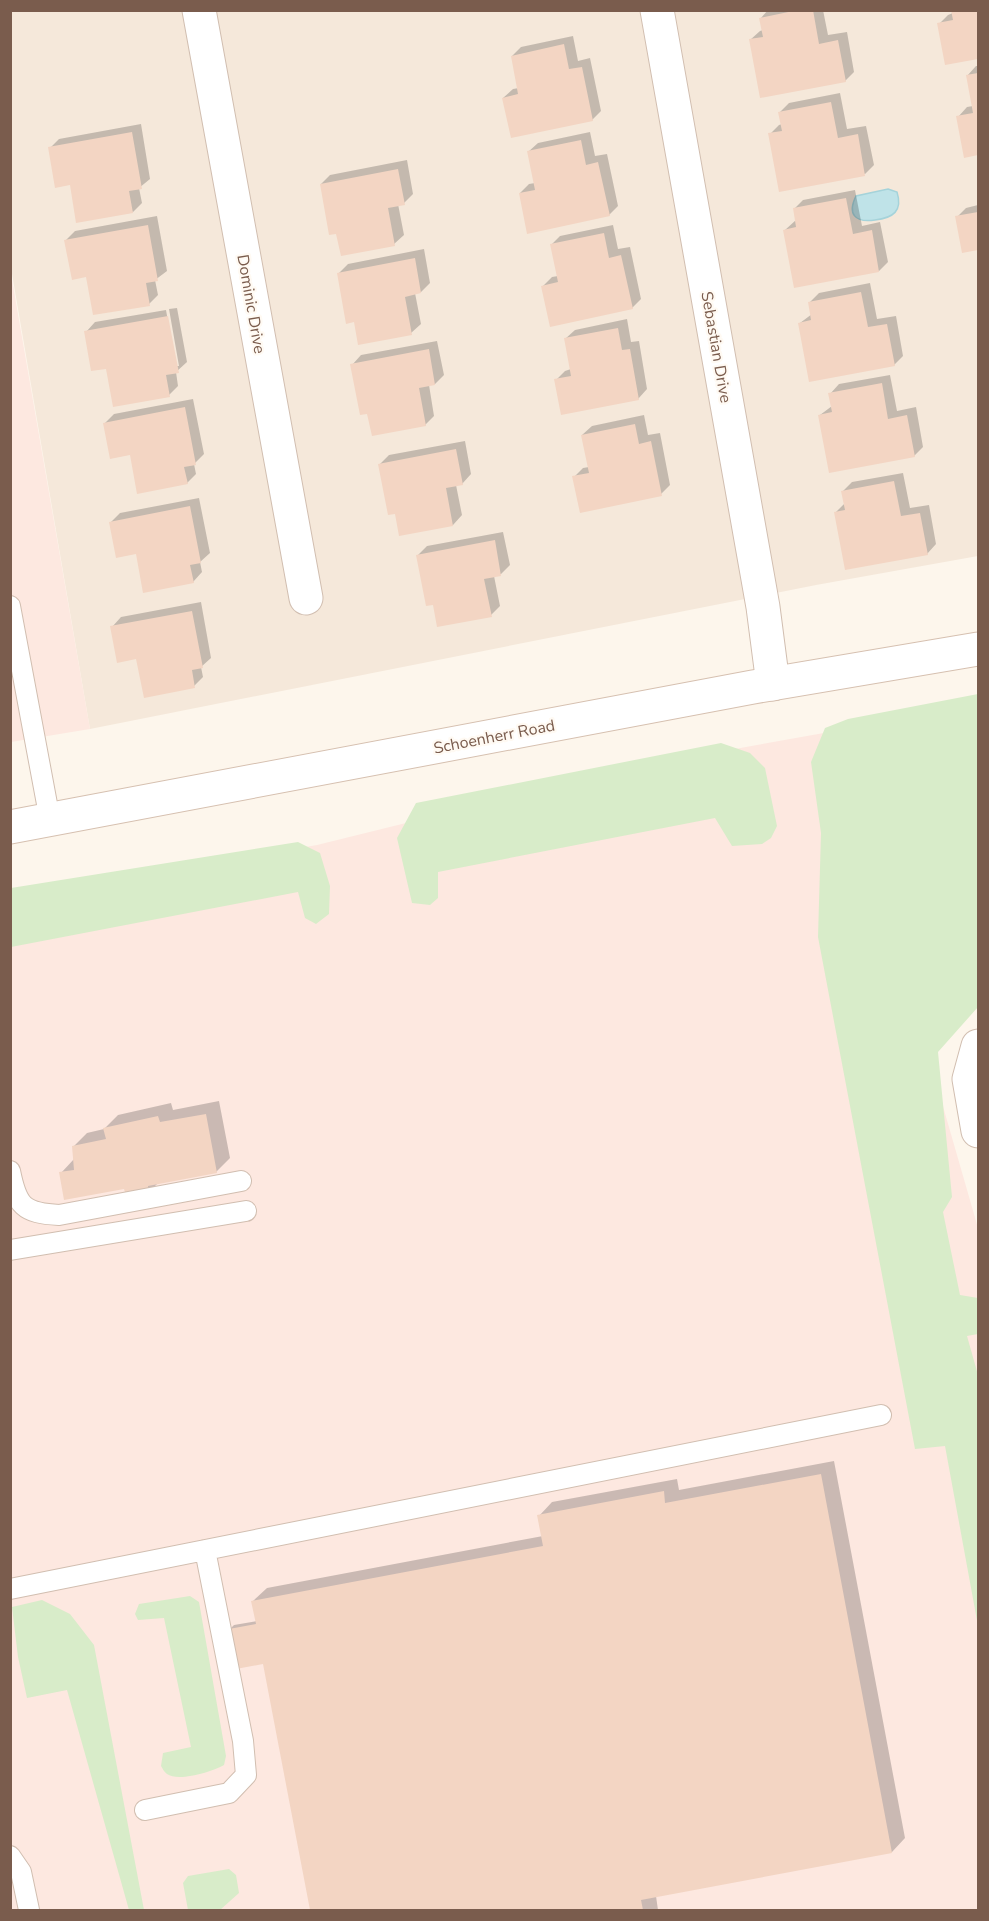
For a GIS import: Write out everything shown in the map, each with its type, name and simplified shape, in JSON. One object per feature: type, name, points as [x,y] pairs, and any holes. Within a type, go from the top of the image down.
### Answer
[{"type":"street","name":"Dominic Drive","points":[[199,10],[306,598]]},
{"type":"street","name":"Sebastian Drive","points":[[657,10],[763,608],[773,684]]},
{"type":"street","name":"Schoenherr Road","points":[[10,827],[773,684],[978,649]]},
{"type":"street","points":[[978,1046],[969,1079],[978,1131]]},
{"type":"lane","points":[[10,606],[19,703],[50,820]]},
{"type":"lane","points":[[10,1171],[15,1192],[22,1203],[36,1214],[59,1215],[241,1181]]},
{"type":"lane","points":[[10,1250],[246,1211]]},
{"type":"lane","points":[[10,1589],[882,1415]]},
{"type":"lane","points":[[145,1810],[229,1793],[246,1775],[243,1742],[205,1550]]},
{"type":"lane","points":[[10,1856],[21,1872],[29,1911]]},
{"type":"shaded area","points":[[10,11],[978,11],[978,556],[816,585],[90,729],[11,268]]},
{"type":"shaded area","points":[[10,268],[90,729],[11,742],[10,742]]},
{"type":"shaded area","points":[[835,731],[978,1228],[978,1910],[11,1910],[11,898],[317,845],[410,822],[440,802]]},
{"type":"green space","points":[[978,694],[978,1007],[938,1052],[952,1197],[943,1212],[960,1295],[978,1298],[978,1334],[967,1336],[978,1375],[978,1626],[945,1446],[915,1449],[818,937],[821,833],[811,762],[825,728],[848,719]]},
{"type":"green space","points":[[721,743],[750,753],[765,768],[777,826],[771,838],[762,844],[732,846],[715,818],[438,872],[438,898],[430,905],[412,903],[397,838],[416,803]]},
{"type":"green space","points":[[298,842],[320,853],[330,886],[329,914],[316,924],[305,918],[298,892],[11,947],[11,888]]},
{"type":"green space","points":[[190,1596],[199,1602],[226,1756],[224,1765],[219,1768],[179,1777],[167,1774],[161,1766],[163,1753],[191,1747],[164,1618],[138,1620],[135,1614],[139,1604]]},
{"type":"green space","points":[[42,1600],[70,1614],[94,1645],[144,1910],[129,1910],[67,1690],[27,1698],[18,1657],[12,1607]]},
{"type":"green space","points":[[229,1869],[236,1875],[239,1893],[220,1910],[188,1910],[183,1883],[188,1876]]},
{"type":"water","points":[[888,189],[897,192],[899,204],[895,212],[881,219],[868,221],[855,216],[852,208],[856,196]]},
{"type":"building","points":[[798,10],[813,10],[819,44],[838,40],[846,82],[760,98],[749,39],[763,37],[759,18]]},
{"type":"building","points":[[951,10],[978,10],[978,59],[945,65],[937,23],[953,20]]},
{"type":"building","points":[[564,44],[569,69],[582,67],[593,121],[511,138],[502,98],[518,94],[511,56]]},
{"type":"building","points":[[978,73],[978,155],[964,158],[956,116],[973,113],[966,75]]},
{"type":"building","points":[[831,102],[838,138],[858,134],[865,176],[779,192],[768,133],[782,131],[778,112]]},
{"type":"building","points":[[132,132],[142,189],[129,191],[133,213],[76,223],[70,185],[55,188],[48,147]]},
{"type":"building","points":[[581,140],[586,165],[598,162],[610,216],[527,234],[519,193],[535,190],[527,151]]},
{"type":"building","points":[[398,169],[405,205],[388,208],[395,246],[341,256],[336,234],[329,235],[320,184]]},
{"type":"building","points":[[846,198],[853,234],[872,230],[879,272],[794,288],[783,230],[796,227],[793,208]]},
{"type":"building","points":[[978,212],[978,250],[962,253],[955,216]]},
{"type":"building","points":[[148,225],[158,281],[146,283],[150,306],[93,315],[86,277],[72,280],[64,240]]},
{"type":"building","points":[[604,233],[609,258],[621,255],[633,309],[550,327],[541,286],[558,282],[550,244]]},
{"type":"building","points":[[415,258],[421,293],[405,297],[412,335],[358,345],[354,322],[346,324],[337,273]]},
{"type":"building","points":[[861,292],[868,327],[887,324],[895,366],[809,382],[798,323],[811,320],[808,302]]},
{"type":"building","points":[[168,316],[179,373],[166,375],[170,397],[113,407],[106,369],[91,371],[84,331]]},
{"type":"building","points":[[618,328],[622,350],[630,349],[639,400],[561,415],[554,379],[571,376],[564,338]]},
{"type":"building","points":[[429,349],[435,385],[419,388],[426,426],[372,436],[367,414],[360,415],[350,364]]},
{"type":"building","points":[[882,383],[888,419],[907,415],[915,457],[829,473],[818,415],[832,412],[828,393]]},
{"type":"building","points":[[185,407],[196,465],[184,467],[188,484],[137,494],[130,455],[110,459],[103,423]]},
{"type":"building","points":[[635,424],[639,444],[651,441],[662,496],[580,513],[572,476],[589,473],[581,435]]},
{"type":"building","points":[[456,449],[463,485],[446,488],[453,526],[399,536],[395,514],[388,515],[378,464]]},
{"type":"building","points":[[894,481],[901,516],[920,513],[928,555],[845,570],[834,512],[845,510],[841,491]]},
{"type":"building","points":[[190,506],[201,563],[190,565],[194,583],[143,593],[136,554],[116,558],[109,522]]},
{"type":"building","points":[[495,540],[501,576],[484,579],[492,617],[437,627],[433,605],[426,606],[416,555]]},
{"type":"building","points":[[192,611],[203,668],[192,670],[195,688],[144,698],[136,659],[117,663],[110,626]]},
{"type":"building","points":[[206,1114],[217,1173],[148,1186],[148,1195],[127,1199],[124,1189],[64,1200],[59,1172],[74,1170],[72,1146],[106,1139],[103,1128],[158,1116],[160,1122]]},
{"type":"building","points":[[821,1474],[892,1853],[641,1900],[643,1910],[310,1910],[263,1664],[236,1669],[229,1629],[256,1624],[251,1601],[543,1546],[537,1515],[664,1491],[665,1503]]}]
